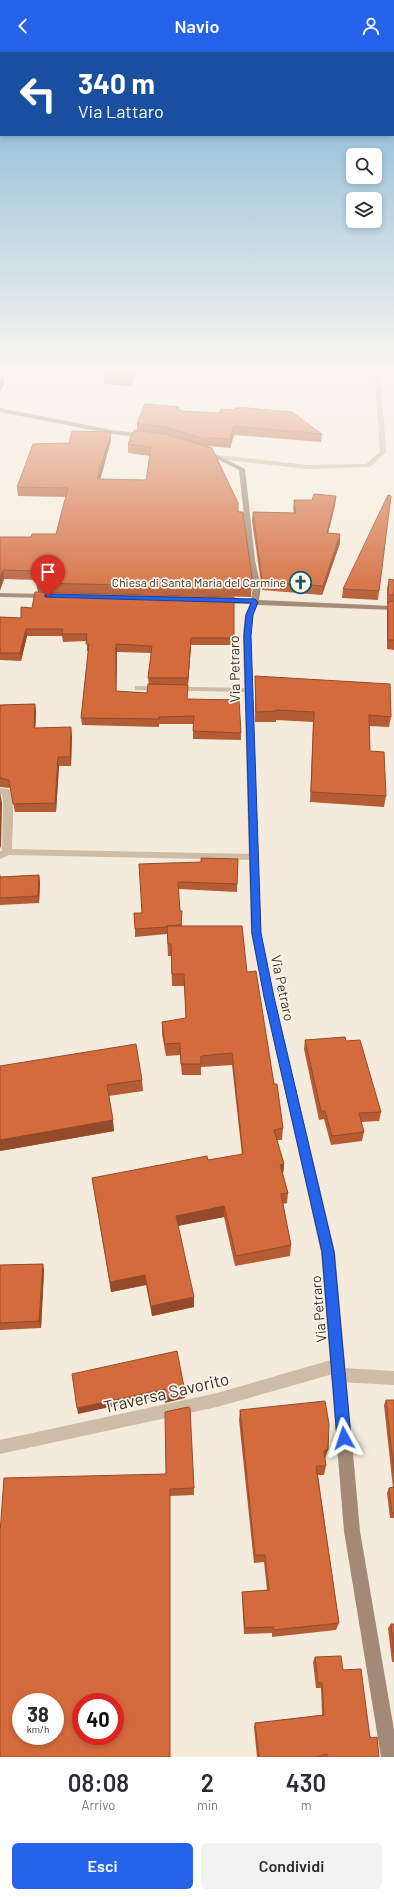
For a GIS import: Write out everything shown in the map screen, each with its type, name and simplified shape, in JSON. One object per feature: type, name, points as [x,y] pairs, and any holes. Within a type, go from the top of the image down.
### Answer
[{"type":"street","name":"Via Petraro","points":[[197,449],[242,469],[252,560],[257,587],[255,602],[249,615],[247,636],[256,933],[269,997],[328,1252],[352,1531],[390,1757]]},
{"type":"street","points":[[218,457],[307,468],[368,466],[383,452],[383,449]]},
{"type":"street","points":[[0,595],[56,596]]},
{"type":"street","points":[[215,600],[394,608]]},
{"type":"street","points":[[138,688],[249,690]]},
{"type":"street","points":[[0,791],[6,791],[4,803],[4,854],[254,857]]},
{"type":"street","name":"Traversa Savorito","points":[[0,1447],[217,1400],[338,1370],[394,1378]]},
{"type":"building","points":[[31,449],[106,449],[97,479],[146,480],[151,449],[212,449],[238,503],[238,512],[243,512],[252,578],[251,588],[36,583],[39,571],[3,570],[0,578],[0,537],[31,537],[32,534],[56,534],[68,488],[17,487]]},
{"type":"building","points":[[314,494],[336,496],[327,533],[340,534],[323,586],[262,581],[253,512],[296,513],[294,500],[312,500]]},
{"type":"building","points":[[388,495],[391,496],[379,591],[343,589]]},
{"type":"building","points":[[389,579],[394,580],[394,595],[388,595]]},
{"type":"building","points":[[35,592],[234,597],[234,638],[191,638],[188,678],[148,678],[152,646],[116,644],[116,691],[147,693],[148,684],[188,685],[187,699],[239,700],[241,733],[193,731],[194,716],[159,717],[159,719],[81,718],[89,644],[86,644],[87,634],[62,634],[63,629],[26,629],[20,653],[0,653],[0,617],[21,618],[21,607],[32,608]]},
{"type":"building","points":[[394,601],[394,640],[388,640],[388,602]]},
{"type":"building","points":[[255,676],[390,684],[391,717],[369,715],[370,751],[384,752],[386,796],[311,792],[314,712],[276,710],[256,712]]},
{"type":"building","points":[[35,704],[34,728],[71,727],[70,757],[58,757],[55,803],[13,804],[9,780],[0,778],[0,705]]},
{"type":"building","points":[[201,858],[238,859],[237,884],[178,882],[180,911],[182,911],[181,925],[135,929],[134,913],[142,913],[139,864],[201,862]]},
{"type":"building","points":[[39,875],[38,896],[0,898],[0,877]]},
{"type":"building","points":[[167,926],[242,926],[247,972],[256,971],[274,1084],[277,1084],[283,1128],[274,1130],[284,1164],[280,1165],[288,1193],[281,1194],[291,1245],[236,1256],[224,1206],[176,1216],[194,1297],[151,1306],[145,1275],[110,1282],[92,1178],[207,1156],[208,1160],[243,1154],[232,1053],[201,1056],[201,1064],[181,1064],[180,1043],[165,1044],[162,1022],[186,1018],[184,974],[172,974],[171,944],[168,944]]},
{"type":"building","points":[[345,1037],[346,1041],[360,1040],[381,1112],[359,1113],[364,1132],[332,1136],[325,1111],[321,1111],[305,1040]]},
{"type":"building","points":[[136,1044],[142,1080],[107,1085],[113,1120],[0,1140],[0,1066]]},
{"type":"building","points":[[43,1264],[39,1321],[0,1323],[0,1265]]},
{"type":"building","points":[[177,1351],[185,1392],[165,1397],[165,1389],[77,1408],[72,1374]]},
{"type":"building","points":[[386,1400],[394,1400],[394,1473]]},
{"type":"building","points":[[325,1401],[329,1424],[328,1450],[324,1451],[326,1466],[316,1466],[339,1623],[274,1630],[273,1627],[245,1628],[242,1592],[269,1590],[265,1555],[255,1555],[240,1410]]},
{"type":"building","points":[[188,1407],[190,1408],[194,1488],[170,1489],[170,1757],[0,1757],[0,1533],[4,1478],[166,1474],[165,1412]]},
{"type":"building","points":[[394,1487],[394,1513],[392,1513],[389,1488]]},
{"type":"building","points":[[391,1624],[394,1624],[394,1653]]},
{"type":"building","points":[[341,1656],[343,1670],[361,1669],[370,1738],[377,1737],[379,1757],[327,1757],[327,1754],[316,1757],[259,1757],[255,1723],[324,1715],[322,1683],[318,1683],[315,1657]]},
{"type":"place","name":"Chiesa di Santa Maria del Carmine","points":[[301,582]]},
{"type":"route","points":[[48,596],[255,602],[249,615],[247,636],[256,933],[269,997],[328,1252],[344,1438]]}]
